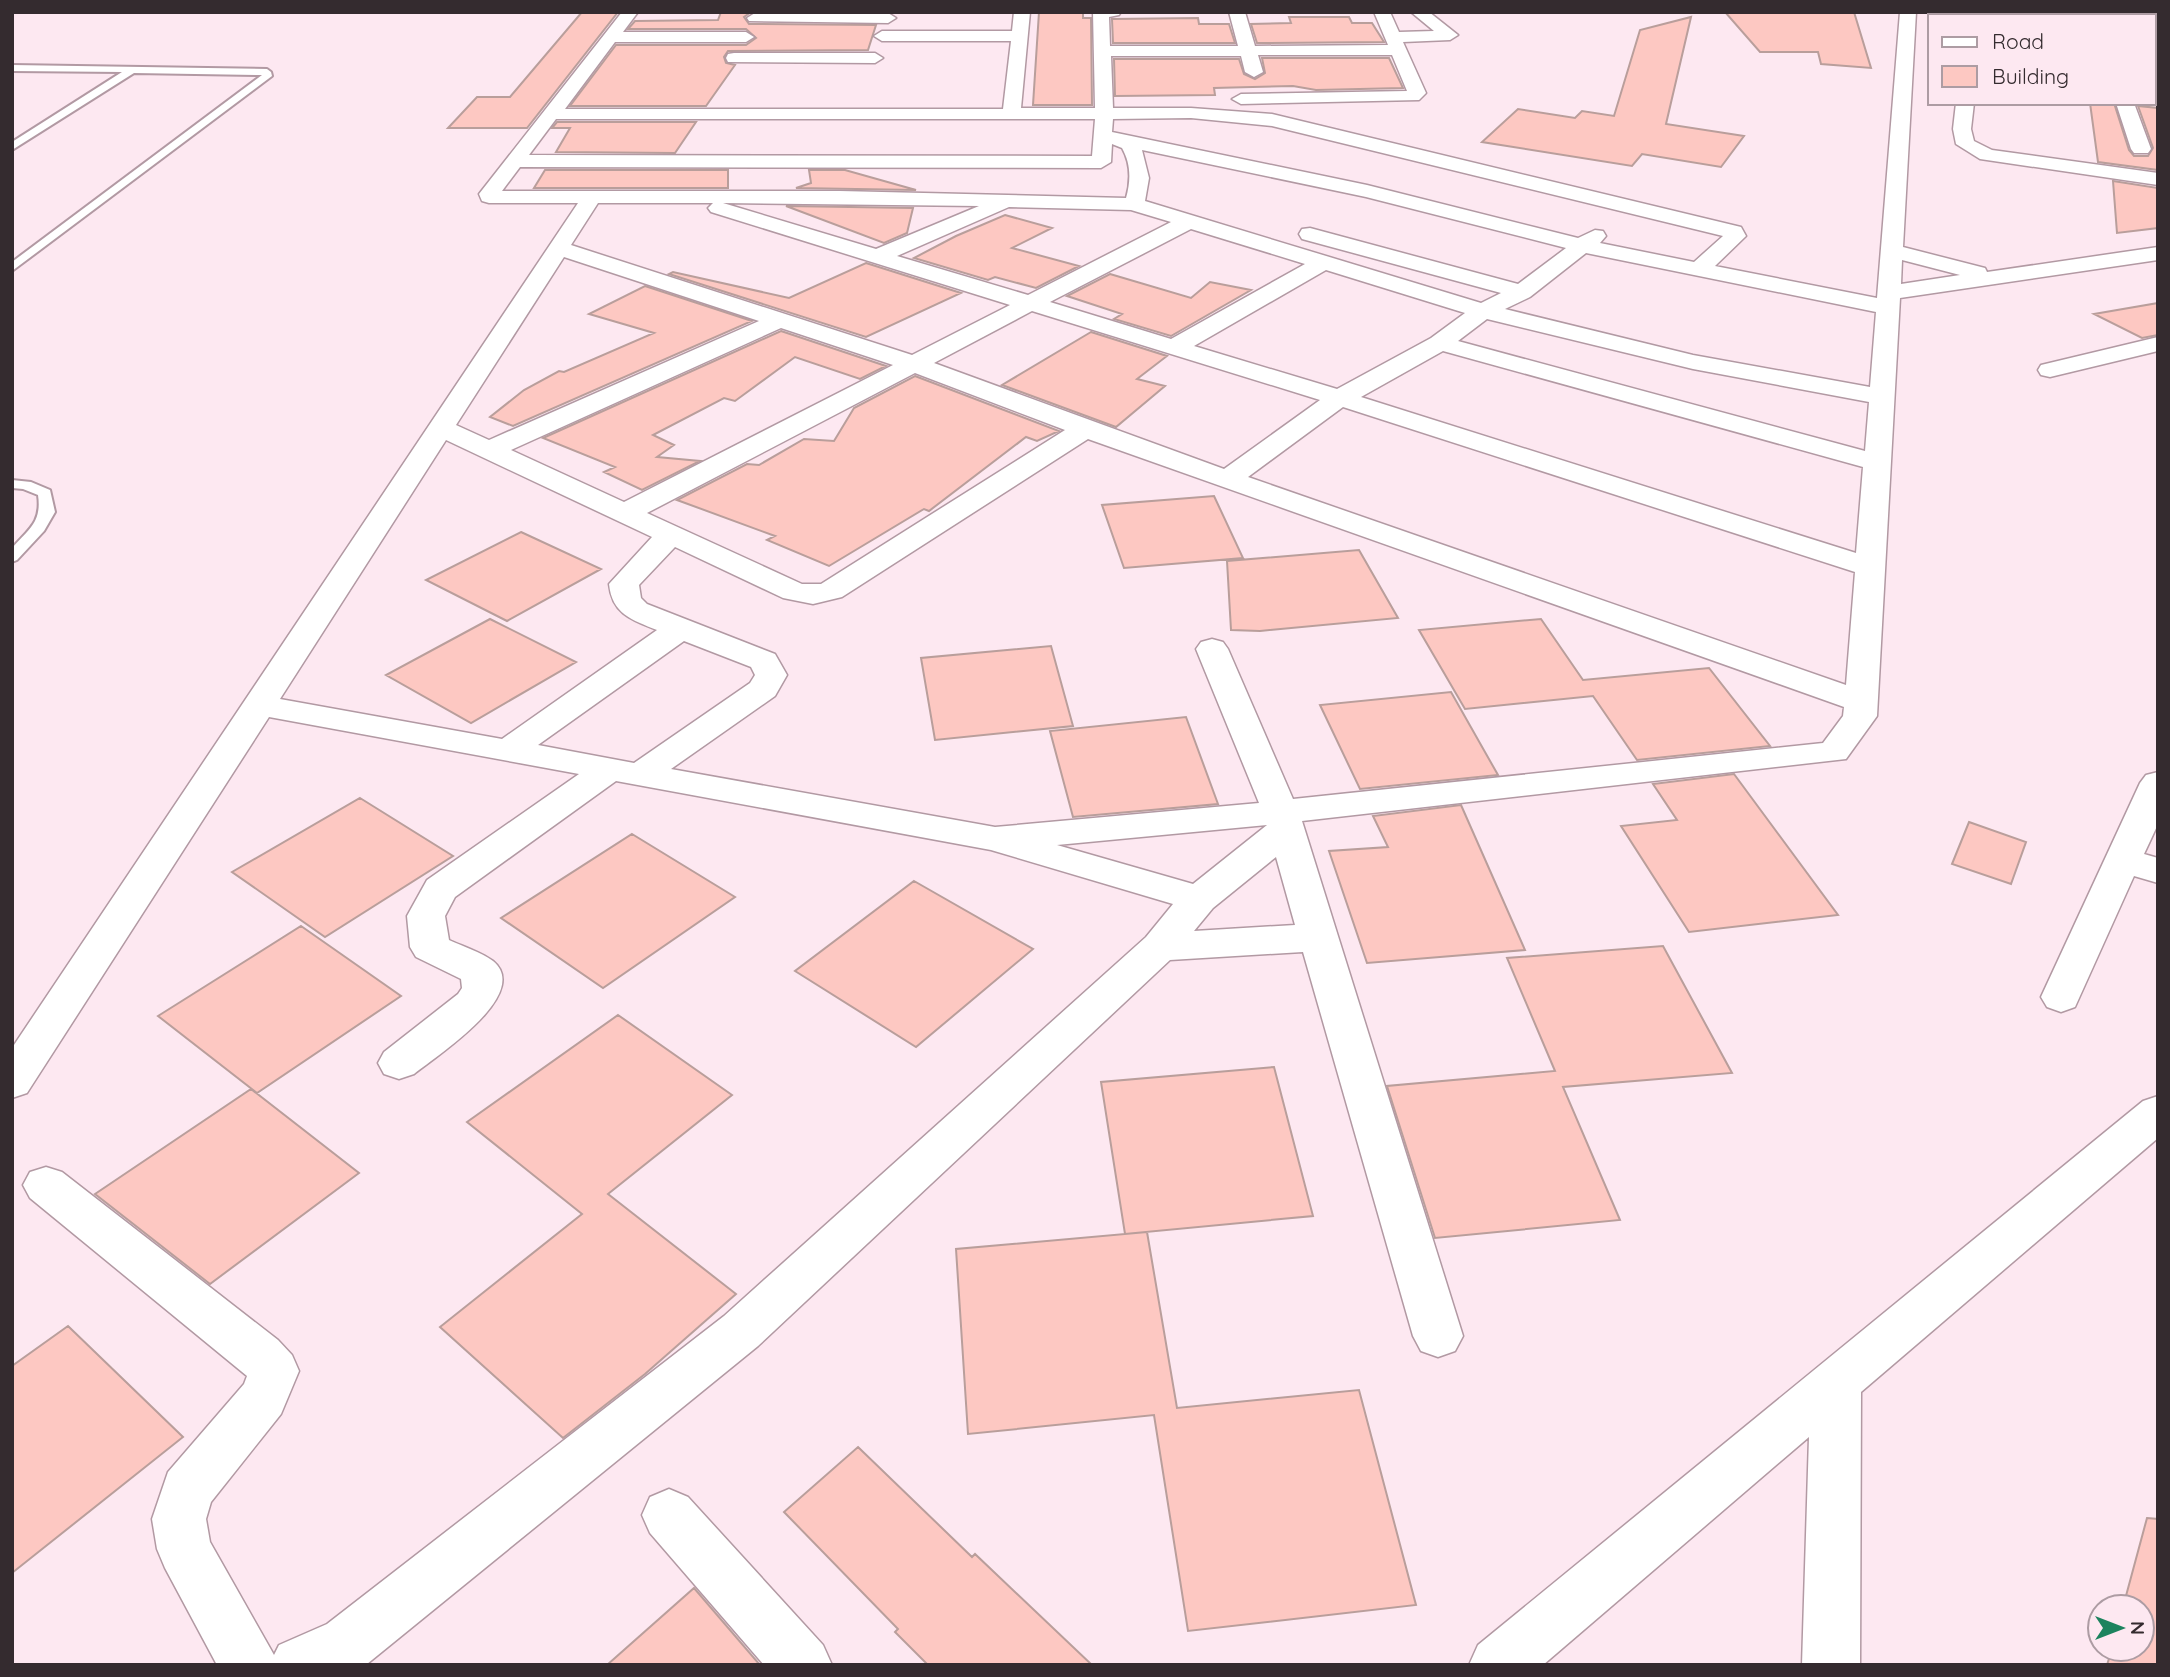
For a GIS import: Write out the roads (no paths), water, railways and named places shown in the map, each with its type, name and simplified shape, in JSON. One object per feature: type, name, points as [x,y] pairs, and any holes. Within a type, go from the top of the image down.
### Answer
[{"type":"street","points":[[630,12],[489,197],[1012,200],[1133,204],[1483,311],[1693,362],[1881,397]]},
{"type":"street","points":[[1011,114],[1021,12]]},
{"type":"street","points":[[1113,12],[1101,12],[1104,107],[1113,137],[1137,155],[1138,196],[1133,204]]},
{"type":"street","points":[[1237,12],[1262,99]]},
{"type":"street","points":[[552,114],[1011,114],[1262,99],[1413,96],[1417,93],[1381,12]]},
{"type":"street","points":[[1102,51],[1248,51],[1396,44],[1450,35],[1419,12]]},
{"type":"street","points":[[996,839],[1283,822],[1834,752],[1860,716],[1887,300],[1911,59],[1908,12]]},
{"type":"street","points":[[856,113],[866,86],[889,15],[757,15],[731,64],[875,58]]},
{"type":"street","points":[[882,36],[1019,36]]},
{"type":"street","points":[[611,37],[746,37]]},
{"type":"street","points":[[705,114],[717,92]]},
{"type":"street","points":[[1965,105],[1962,129],[1965,144],[1975,150],[2008,159],[2158,179]]},
{"type":"street","points":[[2126,105],[2141,149]]},
{"type":"street","points":[[1104,107],[1272,120],[1733,232],[1735,236],[1698,270]]},
{"type":"street","points":[[517,161],[1101,162],[1113,137]]},
{"type":"street","points":[[1113,137],[1367,191],[1583,246],[1698,270],[1887,300],[1995,277],[2158,254]]},
{"type":"street","points":[[1335,153],[1359,143]]},
{"type":"street","points":[[1288,173],[1312,163]]},
{"type":"street","points":[[1342,203],[1367,191]]},
{"type":"street","points":[[12,1082],[592,197]]},
{"type":"street","points":[[681,197],[1340,398],[1869,567]]},
{"type":"street","points":[[878,256],[1012,200]]},
{"type":"street","points":[[1227,479],[1340,398],[1440,343],[1483,311],[1522,292],[1632,207]]},
{"type":"street","points":[[1262,245],[1317,216]]},
{"type":"street","points":[[626,512],[1188,222]]},
{"type":"street","points":[[1292,229],[1522,292]]},
{"type":"street","points":[[558,248],[912,363],[1085,429],[1861,702]]},
{"type":"street","points":[[1891,251],[1995,277]]},
{"type":"street","points":[[1174,347],[1323,263]]},
{"type":"street","points":[[488,450],[780,320]]},
{"type":"street","points":[[1440,343],[1876,462]]},
{"type":"street","points":[[2050,370],[2158,344]]},
{"type":"street","points":[[440,427],[794,592],[813,595],[831,591],[1085,429]]},
{"type":"street","points":[[399,1063],[473,1004],[482,988],[480,972],[430,947],[426,916],[440,889],[626,771],[763,689],[771,675],[764,661],[636,611],[626,599],[624,584],[671,534]]},
{"type":"street","points":[[509,750],[681,628]]},
{"type":"street","points":[[1212,649],[1283,822],[1438,1336]]},
{"type":"street","points":[[257,705],[996,839],[1199,899]]},
{"type":"street","points":[[2061,997],[2140,866],[2158,783]]},
{"type":"street","points":[[299,1665],[347,1644],[741,1331],[1160,947],[1199,899],[1283,822]]},
{"type":"street","points":[[1160,947],[1319,937]]},
{"type":"street","points":[[1498,1665],[2158,1113]]},
{"type":"street","points":[[46,1185],[260,1354],[274,1371],[263,1398],[187,1490],[179,1519],[184,1549],[250,1665]]},
{"type":"street","points":[[1831,1665],[1836,1383]]},
{"type":"street","points":[[669,1515],[803,1665]]},
{"type":"lane","points":[[12,68],[267,72],[267,76],[12,268]]},
{"type":"lane","points":[[12,147],[133,70]]},
{"type":"lane","points":[[12,484],[26,485],[45,493],[48,512],[39,528],[12,557]]}]
